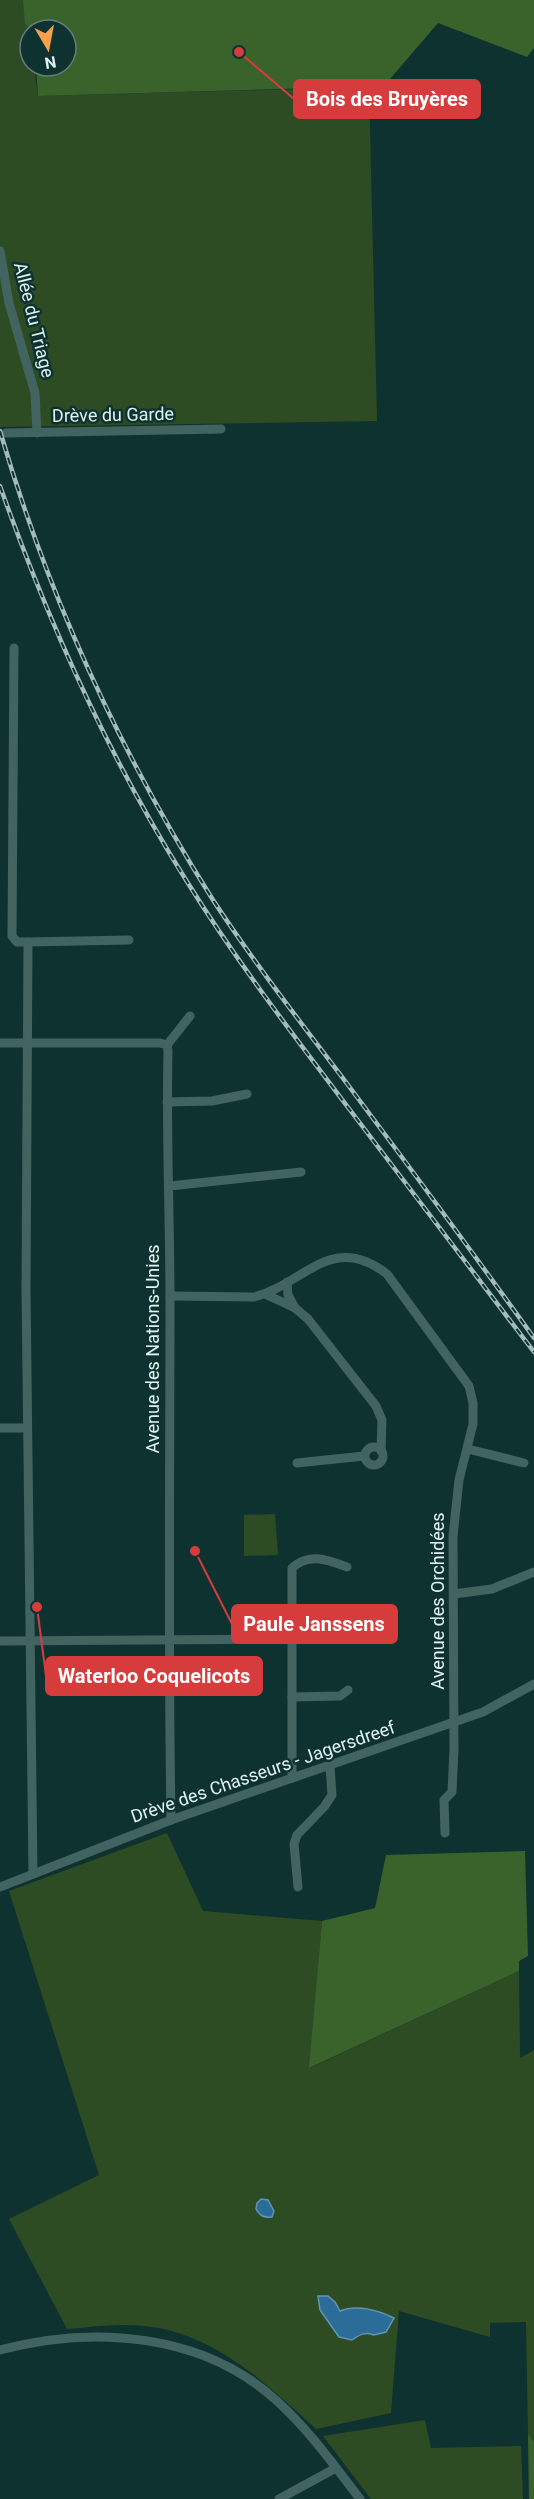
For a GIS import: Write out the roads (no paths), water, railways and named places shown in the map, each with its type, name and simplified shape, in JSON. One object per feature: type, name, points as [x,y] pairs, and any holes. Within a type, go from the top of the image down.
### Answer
[{"type":"street","name":"Allée du Triage","points":[[0,251],[9,303],[35,393],[37,433]]},
{"type":"street","name":"Drève du Garde","points":[[6,433],[221,429]]},
{"type":"street","points":[[15,648],[12,936],[17,942],[129,940]]},
{"type":"street","points":[[28,942],[27,1428],[32,1641],[33,1874]]},
{"type":"street","points":[[0,1043],[167,1045],[190,1016]]},
{"type":"street","name":"Avenue des Nations-Unies","points":[[167,1045],[170,1186],[168,1639],[171,1820]]},
{"type":"street","points":[[167,1102],[212,1101],[247,1094]]},
{"type":"street","points":[[170,1186],[301,1173]]},
{"type":"street","name":"Avenue des Orchidées","points":[[170,1296],[254,1297],[265,1294],[333,1258],[350,1257],[361,1260],[375,1265],[387,1274],[469,1386],[473,1403],[473,1424],[455,1506],[452,1792],[444,1800],[445,1833]]},
{"type":"street","points":[[286,1282],[288,1295],[295,1308]]},
{"type":"street","points":[[265,1294],[295,1308],[308,1319],[376,1406],[382,1420],[381,1451],[371,1448],[364,1456],[297,1463]]},
{"type":"street","points":[[0,1428],[27,1428]]},
{"type":"street","points":[[468,1449],[524,1463]]},
{"type":"street","points":[[292,1778],[290,1639],[292,1568],[303,1560],[323,1558],[347,1568]]},
{"type":"street","points":[[454,1594],[492,1589],[534,1572]]},
{"type":"street","points":[[0,1641],[290,1639]]},
{"type":"street","name":"Drève des Chasseurs - Jagersdreef","points":[[0,1887],[171,1820],[483,1712],[534,1684]]},
{"type":"street","points":[[292,1698],[340,1696],[348,1690]]},
{"type":"street","points":[[298,1887],[294,1844],[297,1835],[324,1807],[332,1795],[330,1766]]},
{"type":"street","points":[[0,2350],[62,2339],[117,2337],[156,2341],[201,2354],[245,2376],[276,2400],[310,2434],[360,2499]]},
{"type":"street","points":[[279,2499],[336,2468]]},
{"type":"water","points":[[261,2199],[268,2200],[274,2211],[272,2217],[263,2216],[256,2209]]},
{"type":"water","points":[[318,2296],[328,2296],[340,2311],[353,2308],[367,2309],[394,2318],[386,2332],[374,2335],[363,2334],[352,2340],[339,2337],[320,2310]]},
{"type":"railway","points":[[0,431],[19,493],[64,613],[118,731],[179,845],[213,900],[262,971],[534,1338]]},
{"type":"railway","points":[[0,486],[39,588],[82,688],[131,786],[186,880],[284,1023],[534,1352]]},
{"type":"place","name":"Bois des Bruyères","points":[[239,52]]},
{"type":"place","name":"Paule Janssens","points":[[195,1551]]},
{"type":"place","name":"Waterloo Coquelicots","points":[[37,1607]]}]
